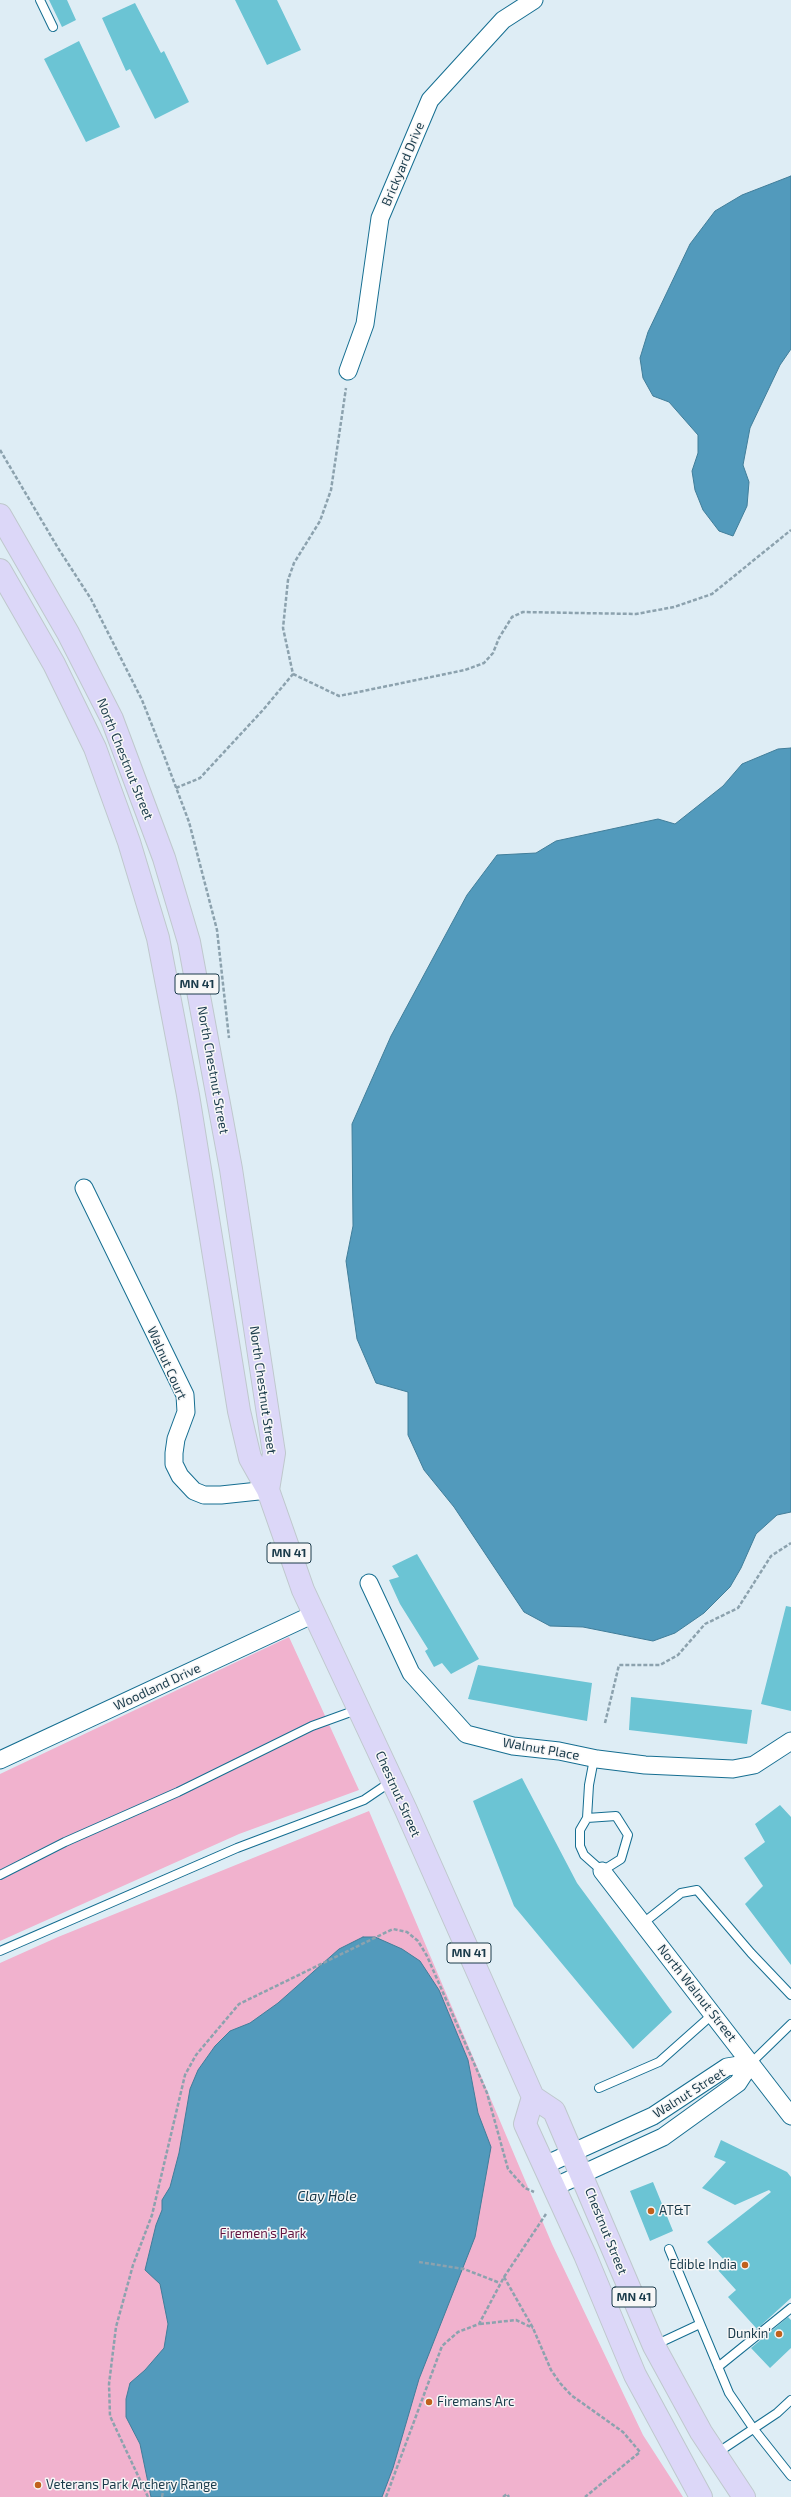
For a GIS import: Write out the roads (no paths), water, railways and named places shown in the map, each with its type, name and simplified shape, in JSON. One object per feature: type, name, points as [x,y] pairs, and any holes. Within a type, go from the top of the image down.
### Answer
[{"type":"main road","name":"North Chestnut Street","points":[[0,515],[68,634],[112,719],[164,858],[190,942],[231,1169],[273,1445],[274,1453],[268,1490]]},
{"type":"main road","name":"North Chestnut Street","points":[[0,570],[54,664],[95,748],[129,842],[158,938],[188,1095],[239,1411],[250,1458],[268,1490]]},
{"type":"main road","name":"Chestnut Street","points":[[268,1490],[288,1551],[314,1614],[393,1781],[533,2097],[554,2111],[583,2175],[654,2346],[669,2377],[715,2454],[744,2497]]},
{"type":"main road","name":"MN 41","points":[[533,2097],[525,2124],[545,2165],[545,2190],[635,2375],[700,2497]]},
{"type":"street","name":"Brickyard Drive","points":[[348,371],[365,324],[380,218],[430,100],[503,20],[534,0]]},
{"type":"street","name":"Walnut Court","points":[[84,1188],[185,1395],[186,1412],[176,1439],[174,1453],[174,1464],[180,1476],[194,1491],[204,1495],[221,1495],[268,1490]]},
{"type":"street","name":"Walnut Place","points":[[369,1583],[411,1673],[466,1734],[513,1746],[559,1751],[594,1759],[645,1765],[733,1769],[754,1765],[791,1741]]},
{"type":"street","name":"Woodland Drive","points":[[0,1760],[314,1614]]},
{"type":"street","name":"North Walnut Street","points":[[602,1871],[791,2116]]},
{"type":"street","name":"Walnut Street","points":[[545,2165],[653,2116],[727,2067],[751,2063]]},
{"type":"street","name":"Walnut Street","points":[[545,2190],[583,2175],[663,2137],[738,2083],[751,2063]]},
{"type":"lane","points":[[40,0],[53,27]]},
{"type":"lane","points":[[0,1875],[66,1842],[178,1792],[312,1726],[360,1709]]},
{"type":"lane","points":[[587,1818],[616,1816],[628,1835],[621,1859],[602,1871],[584,1855],[580,1846],[580,1830],[587,1818],[589,1785],[594,1759]]},
{"type":"lane","points":[[0,1951],[237,1848],[364,1800],[393,1781]]},
{"type":"lane","points":[[642,1924],[681,1893],[697,1890],[751,1953],[791,1994]]},
{"type":"lane","points":[[599,2088],[659,2062],[712,2014]]},
{"type":"lane","points":[[751,2063],[791,2024]]},
{"type":"lane","points":[[669,2249],[729,2393],[753,2428],[791,2476]]},
{"type":"lane","points":[[718,2367],[791,2308]]},
{"type":"lane","points":[[654,2346],[700,2324]]},
{"type":"lane","points":[[715,2454],[791,2400]]},
{"type":"water","points":[[791,176],[791,349],[780,365],[750,428],[743,465],[749,482],[747,506],[733,536],[719,531],[703,510],[695,490],[692,471],[698,453],[698,435],[669,402],[653,396],[643,378],[640,358],[648,332],[690,244],[715,211],[742,195]]},
{"type":"water","points":[[791,748],[791,1512],[777,1515],[756,1534],[741,1568],[730,1587],[704,1613],[675,1633],[653,1641],[583,1627],[550,1626],[524,1612],[454,1507],[424,1470],[408,1435],[408,1392],[376,1383],[357,1339],[346,1261],[353,1226],[352,1124],[391,1036],[467,895],[497,855],[536,853],[556,841],[658,819],[675,824],[723,786],[742,764],[778,749]]},
{"type":"water","name":"Clay Hole","points":[[363,1937],[375,1937],[402,1949],[420,1961],[439,1990],[468,2060],[478,2113],[491,2147],[475,2237],[419,2379],[393,2468],[382,2497],[151,2497],[140,2444],[126,2417],[126,2399],[130,2383],[145,2370],[164,2348],[168,2324],[160,2284],[145,2270],[156,2225],[162,2210],[162,2200],[170,2187],[179,2153],[190,2089],[198,2070],[215,2046],[230,2031],[250,2023],[278,2003],[339,1949]]},
{"type":"place","name":"AT&T","points":[[651,2211]]},
{"type":"place","name":"Edible India","points":[[745,2265]]},
{"type":"place","name":"Dunkin'","points":[[779,2334]]},
{"type":"place","name":"Firemans Arc","points":[[429,2402]]},
{"type":"place","name":"Veterans Park Archery Range","points":[[38,2485]]},
{"type":"park label","name":"Firemen's Park","points":[[263,2234]]}]
